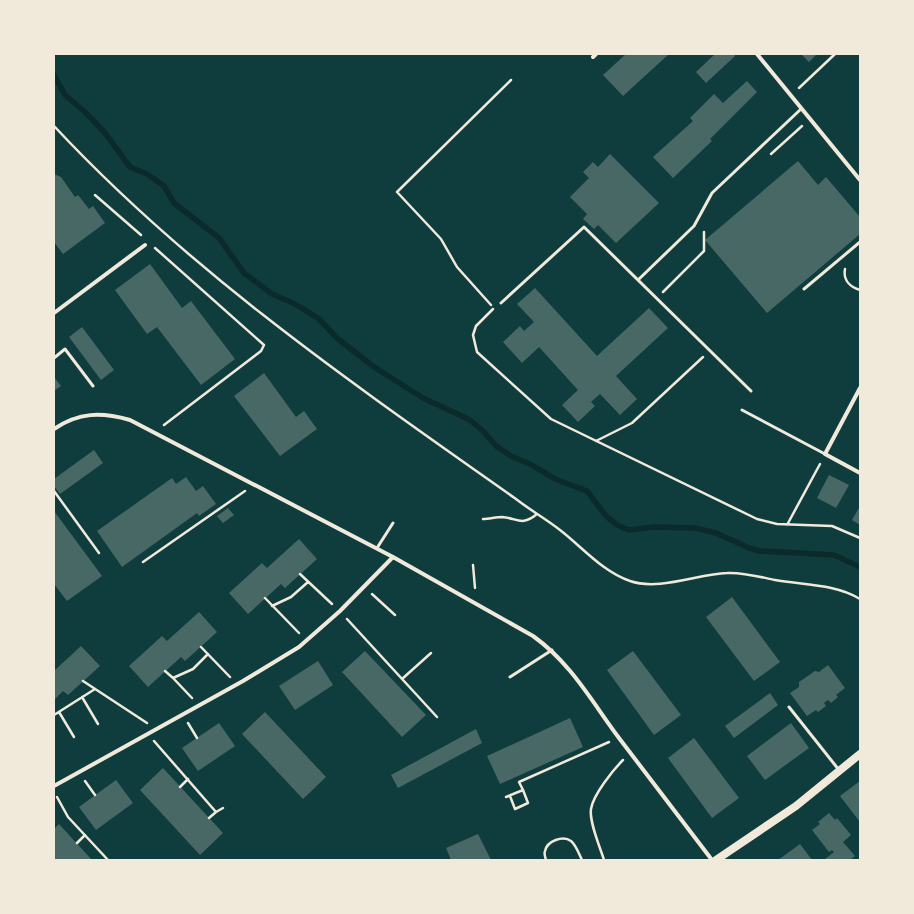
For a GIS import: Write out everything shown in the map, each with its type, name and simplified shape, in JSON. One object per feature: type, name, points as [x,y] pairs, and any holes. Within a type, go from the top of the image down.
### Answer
[{"type":"main road","points":[[716,860],[796,806],[860,754]]},
{"type":"street","points":[[756,54],[860,180]]},
{"type":"street","points":[[54,313],[145,245]]},
{"type":"street","points":[[860,388],[825,454],[860,473]]},
{"type":"street","points":[[54,429],[67,421],[97,414],[130,420],[377,548],[533,636],[552,650],[583,686],[630,753],[712,860]]},
{"type":"street","points":[[54,786],[238,685],[299,647],[340,611],[393,557]]},
{"type":"lane","points":[[638,280],[694,226],[712,193],[801,109]]},
{"type":"lane","points":[[501,302],[584,226],[751,392]]},
{"type":"lane","points":[[804,289],[860,242]]},
{"type":"lane","points":[[54,358],[66,349],[93,386]]},
{"type":"lane","points":[[742,410],[825,454]]},
{"type":"lane","points":[[377,548],[393,523]]},
{"type":"lane","points":[[510,677],[552,650]]},
{"type":"lane","points":[[789,707],[840,771]]},
{"type":"path","points":[[790,96],[835,54]]},
{"type":"path","points":[[494,309],[457,267],[441,239],[397,192],[511,80]]},
{"type":"path","points":[[770,155],[810,119]]},
{"type":"path","points":[[54,126],[150,220],[209,272],[274,325],[350,382],[559,530],[611,572],[632,582],[652,584],[727,573],[838,589],[860,599]]},
{"type":"path","points":[[95,195],[142,237]]},
{"type":"path","points":[[656,298],[704,251],[703,234],[707,227]]},
{"type":"path","points":[[154,247],[261,341],[264,348],[164,425]]},
{"type":"path","points":[[849,264],[844,274],[847,282],[852,287],[860,290]]},
{"type":"path","points":[[501,302],[476,326],[473,335],[477,352],[551,419],[757,519],[770,523],[787,525],[832,526],[860,538]]},
{"type":"path","points":[[596,441],[632,423],[710,351]]},
{"type":"path","points":[[787,525],[825,454]]},
{"type":"path","points":[[143,562],[254,484]]},
{"type":"path","points":[[54,491],[99,552]]},
{"type":"path","points":[[483,519],[502,517],[519,522],[529,521],[537,514]]},
{"type":"path","points":[[473,565],[475,588]]},
{"type":"path","points":[[300,574],[340,611],[437,717]]},
{"type":"path","points":[[272,606],[291,597],[308,582]]},
{"type":"path","points":[[364,587],[395,615]]},
{"type":"path","points":[[265,598],[306,641]]},
{"type":"path","points":[[201,647],[238,685]]},
{"type":"path","points":[[402,679],[431,653]]},
{"type":"path","points":[[173,678],[193,669],[208,654]]},
{"type":"path","points":[[165,671],[200,706]]},
{"type":"path","points":[[83,681],[158,730]]},
{"type":"path","points":[[54,715],[95,689]]},
{"type":"path","points":[[82,697],[98,724]]},
{"type":"path","points":[[54,709],[58,712],[74,737]]},
{"type":"path","points":[[183,716],[198,738]]},
{"type":"path","points":[[149,734],[216,812]]},
{"type":"path","points":[[510,796],[515,808],[528,803],[519,782],[619,738]]},
{"type":"path","points":[[604,860],[592,821],[591,809],[595,798],[617,766],[630,753]]},
{"type":"path","points":[[79,773],[96,795]]},
{"type":"path","points":[[180,787],[188,779]]},
{"type":"path","points":[[506,797],[523,790]]},
{"type":"path","points":[[54,791],[68,816],[108,860]]},
{"type":"path","points":[[209,818],[223,808]]},
{"type":"path","points":[[77,843],[85,835]]},
{"type":"path","points":[[546,860],[544,852],[548,844],[561,838],[570,840],[576,847],[582,860]]},
{"type":"building","points":[[626,54],[669,54],[623,96],[603,75]]},
{"type":"building","points":[[715,54],[734,54],[735,56],[706,83],[696,72]]},
{"type":"building","points":[[801,54],[817,54],[809,62]]},
{"type":"building","points":[[747,81],[757,92],[710,139],[712,141],[673,178],[653,157],[693,121],[690,118],[714,94],[723,103]]},
{"type":"building","points":[[610,154],[659,203],[616,243],[598,225],[594,229],[583,219],[587,214],[570,197],[589,178],[583,172],[593,162],[598,167]]},
{"type":"building","points":[[798,161],[818,185],[826,177],[860,217],[860,234],[767,313],[705,240]]},
{"type":"building","points":[[54,174],[61,177],[75,197],[78,195],[89,209],[93,206],[105,223],[63,254],[54,242]]},
{"type":"building","points":[[150,264],[182,308],[191,301],[235,359],[201,385],[157,327],[147,334],[115,290]]},
{"type":"building","points":[[535,288],[597,356],[649,308],[668,328],[616,376],[637,399],[620,415],[600,394],[591,402],[595,406],[578,422],[562,405],[578,390],[539,347],[522,363],[503,342],[520,326],[524,331],[534,322],[517,304]]},
{"type":"building","points":[[82,327],[114,370],[101,380],[69,337]]},
{"type":"building","points":[[264,373],[296,417],[304,411],[317,429],[280,456],[234,396]]},
{"type":"building","points":[[54,377],[61,386],[54,391]]},
{"type":"building","points":[[94,450],[103,463],[60,494],[54,486],[54,479]]},
{"type":"building","points":[[829,475],[849,485],[836,508],[817,498]]},
{"type":"building","points":[[186,477],[196,491],[203,486],[216,504],[199,516],[197,513],[122,567],[97,531],[172,478],[176,484]]},
{"type":"building","points":[[860,506],[860,525],[852,520]]},
{"type":"building","points":[[228,508],[234,515],[223,523],[217,516]]},
{"type":"building","points":[[54,511],[102,576],[67,601],[54,584]]},
{"type":"building","points":[[299,539],[317,559],[285,588],[281,584],[248,614],[229,593],[262,563],[267,568]]},
{"type":"building","points":[[732,597],[780,662],[754,681],[706,617]]},
{"type":"building","points":[[199,612],[217,632],[185,661],[181,657],[148,687],[129,666],[162,636],[167,641]]},
{"type":"building","points":[[81,646],[100,666],[68,695],[63,691],[54,700],[54,671]]},
{"type":"building","points":[[365,651],[426,715],[402,737],[342,672]]},
{"type":"building","points":[[633,651],[681,715],[654,735],[607,670]]},
{"type":"building","points":[[318,661],[333,685],[295,710],[279,686]]},
{"type":"building","points":[[828,665],[845,688],[836,695],[838,697],[831,703],[828,700],[824,703],[826,706],[818,712],[816,710],[807,716],[790,693],[799,687],[799,682],[815,671],[819,672]]},
{"type":"building","points":[[770,693],[778,705],[734,738],[725,726]]},
{"type":"building","points":[[265,712],[326,777],[303,799],[242,734]]},
{"type":"building","points":[[570,718],[583,747],[500,784],[487,756]]},
{"type":"building","points":[[219,723],[235,746],[198,771],[182,748]]},
{"type":"building","points":[[791,723],[809,748],[765,780],[747,756]]},
{"type":"building","points":[[476,729],[482,743],[398,788],[391,775]]},
{"type":"building","points":[[694,738],[739,798],[712,818],[668,758]]},
{"type":"building","points":[[163,768],[223,833],[200,855],[140,790]]},
{"type":"building","points":[[116,780],[133,803],[96,830],[79,807]]},
{"type":"building","points":[[860,781],[860,822],[840,796]]},
{"type":"building","points":[[829,813],[835,820],[837,818],[851,835],[843,842],[855,856],[850,860],[824,860],[834,852],[832,850],[829,852],[812,830],[820,824],[818,822]]},
{"type":"building","points":[[59,824],[92,860],[54,860],[54,829]]},
{"type":"building","points":[[478,834],[491,860],[451,860],[446,848]]},
{"type":"building","points":[[800,844],[812,860],[778,860]]},
{"type":"waterway","points":[[54,75],[65,95],[85,112],[105,133],[130,167],[147,174],[164,186],[174,203],[219,238],[244,273],[272,294],[293,303],[318,318],[338,339],[374,367],[423,398],[470,420],[483,431],[496,446],[511,456],[532,465],[555,479],[587,491],[606,516],[617,525],[629,530],[654,527],[695,528],[716,533],[749,548],[760,551],[834,555],[860,567]]}]
